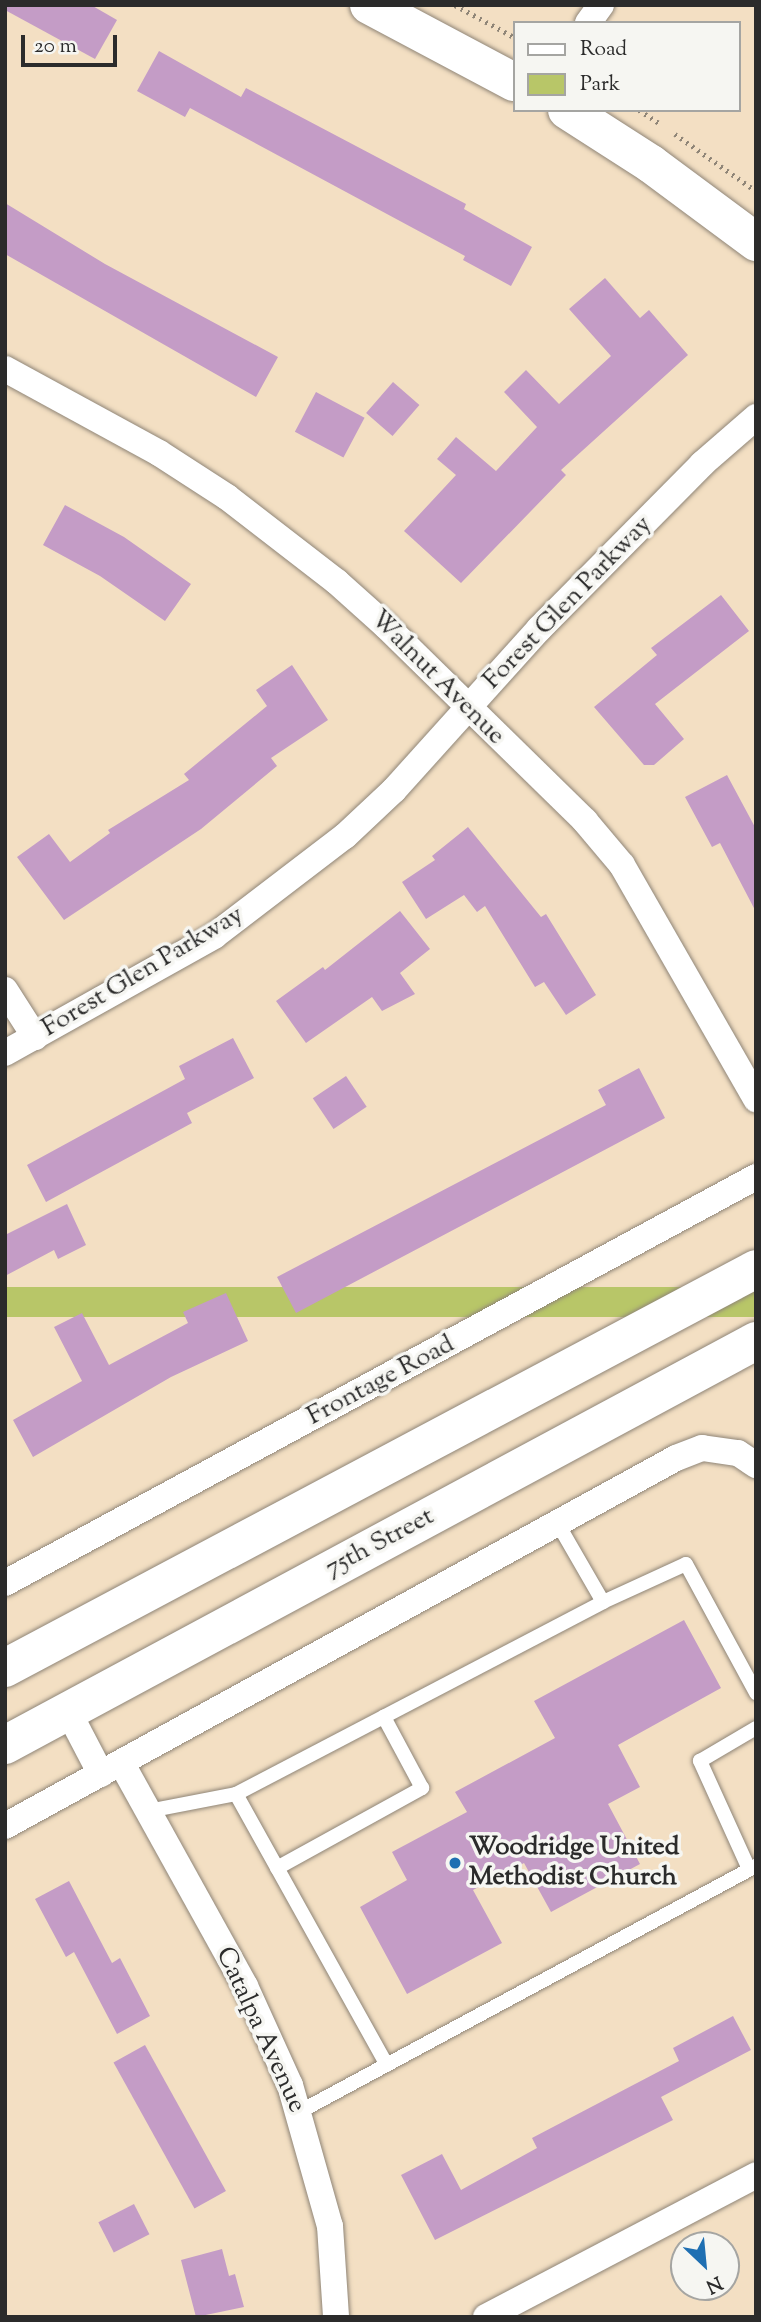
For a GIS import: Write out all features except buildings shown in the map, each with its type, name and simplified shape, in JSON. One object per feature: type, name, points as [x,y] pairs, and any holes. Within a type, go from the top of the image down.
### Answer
[{"type":"main road","points":[[369,5],[512,81]]},
{"type":"main road","points":[[569,112],[651,164],[756,242]]},
{"type":"main road","points":[[5,1668],[756,1269]]},
{"type":"main road","name":"75th Street","points":[[5,1745],[756,1341]]},
{"type":"street","points":[[589,21],[601,5]]},
{"type":"street","name":"Walnut Avenue","points":[[5,369],[159,453],[279,535],[386,626],[467,709],[585,821],[622,865],[756,1099]]},
{"type":"street","name":"Forest Glen Parkway","points":[[5,1052],[214,936],[289,880],[394,789],[702,464],[756,416]]},
{"type":"street","points":[[5,990],[35,1037]]},
{"type":"street","name":"Frontage Road","points":[[5,1583],[756,1177]]},
{"type":"street","points":[[5,1826],[676,1458],[702,1448],[737,1453],[756,1465]]},
{"type":"street","name":"Catalpa Avenue","points":[[68,1711],[148,1811],[245,1986],[299,2112],[330,2226],[336,2317]]},
{"type":"street","points":[[486,2317],[756,2175]]},
{"type":"lane","points":[[558,1524],[603,1602]]},
{"type":"lane","points":[[148,1811],[236,1794],[603,1602],[686,1564],[756,1693]]},
{"type":"lane","points":[[277,1868],[422,1788],[384,1717]]},
{"type":"lane","points":[[299,2112],[752,1867],[701,1760],[756,1728]]},
{"type":"lane","points":[[236,1794],[387,2065]]},
{"type":"path","points":[[455,5],[512,36]]},
{"type":"path","points":[[642,112],[756,191]]},
{"type":"green space","points":[[5,1287],[756,1287],[756,1317],[5,1317]]},
{"type":"place","name":"Woodridge United Methodist Church","points":[[455,1863]]}]
